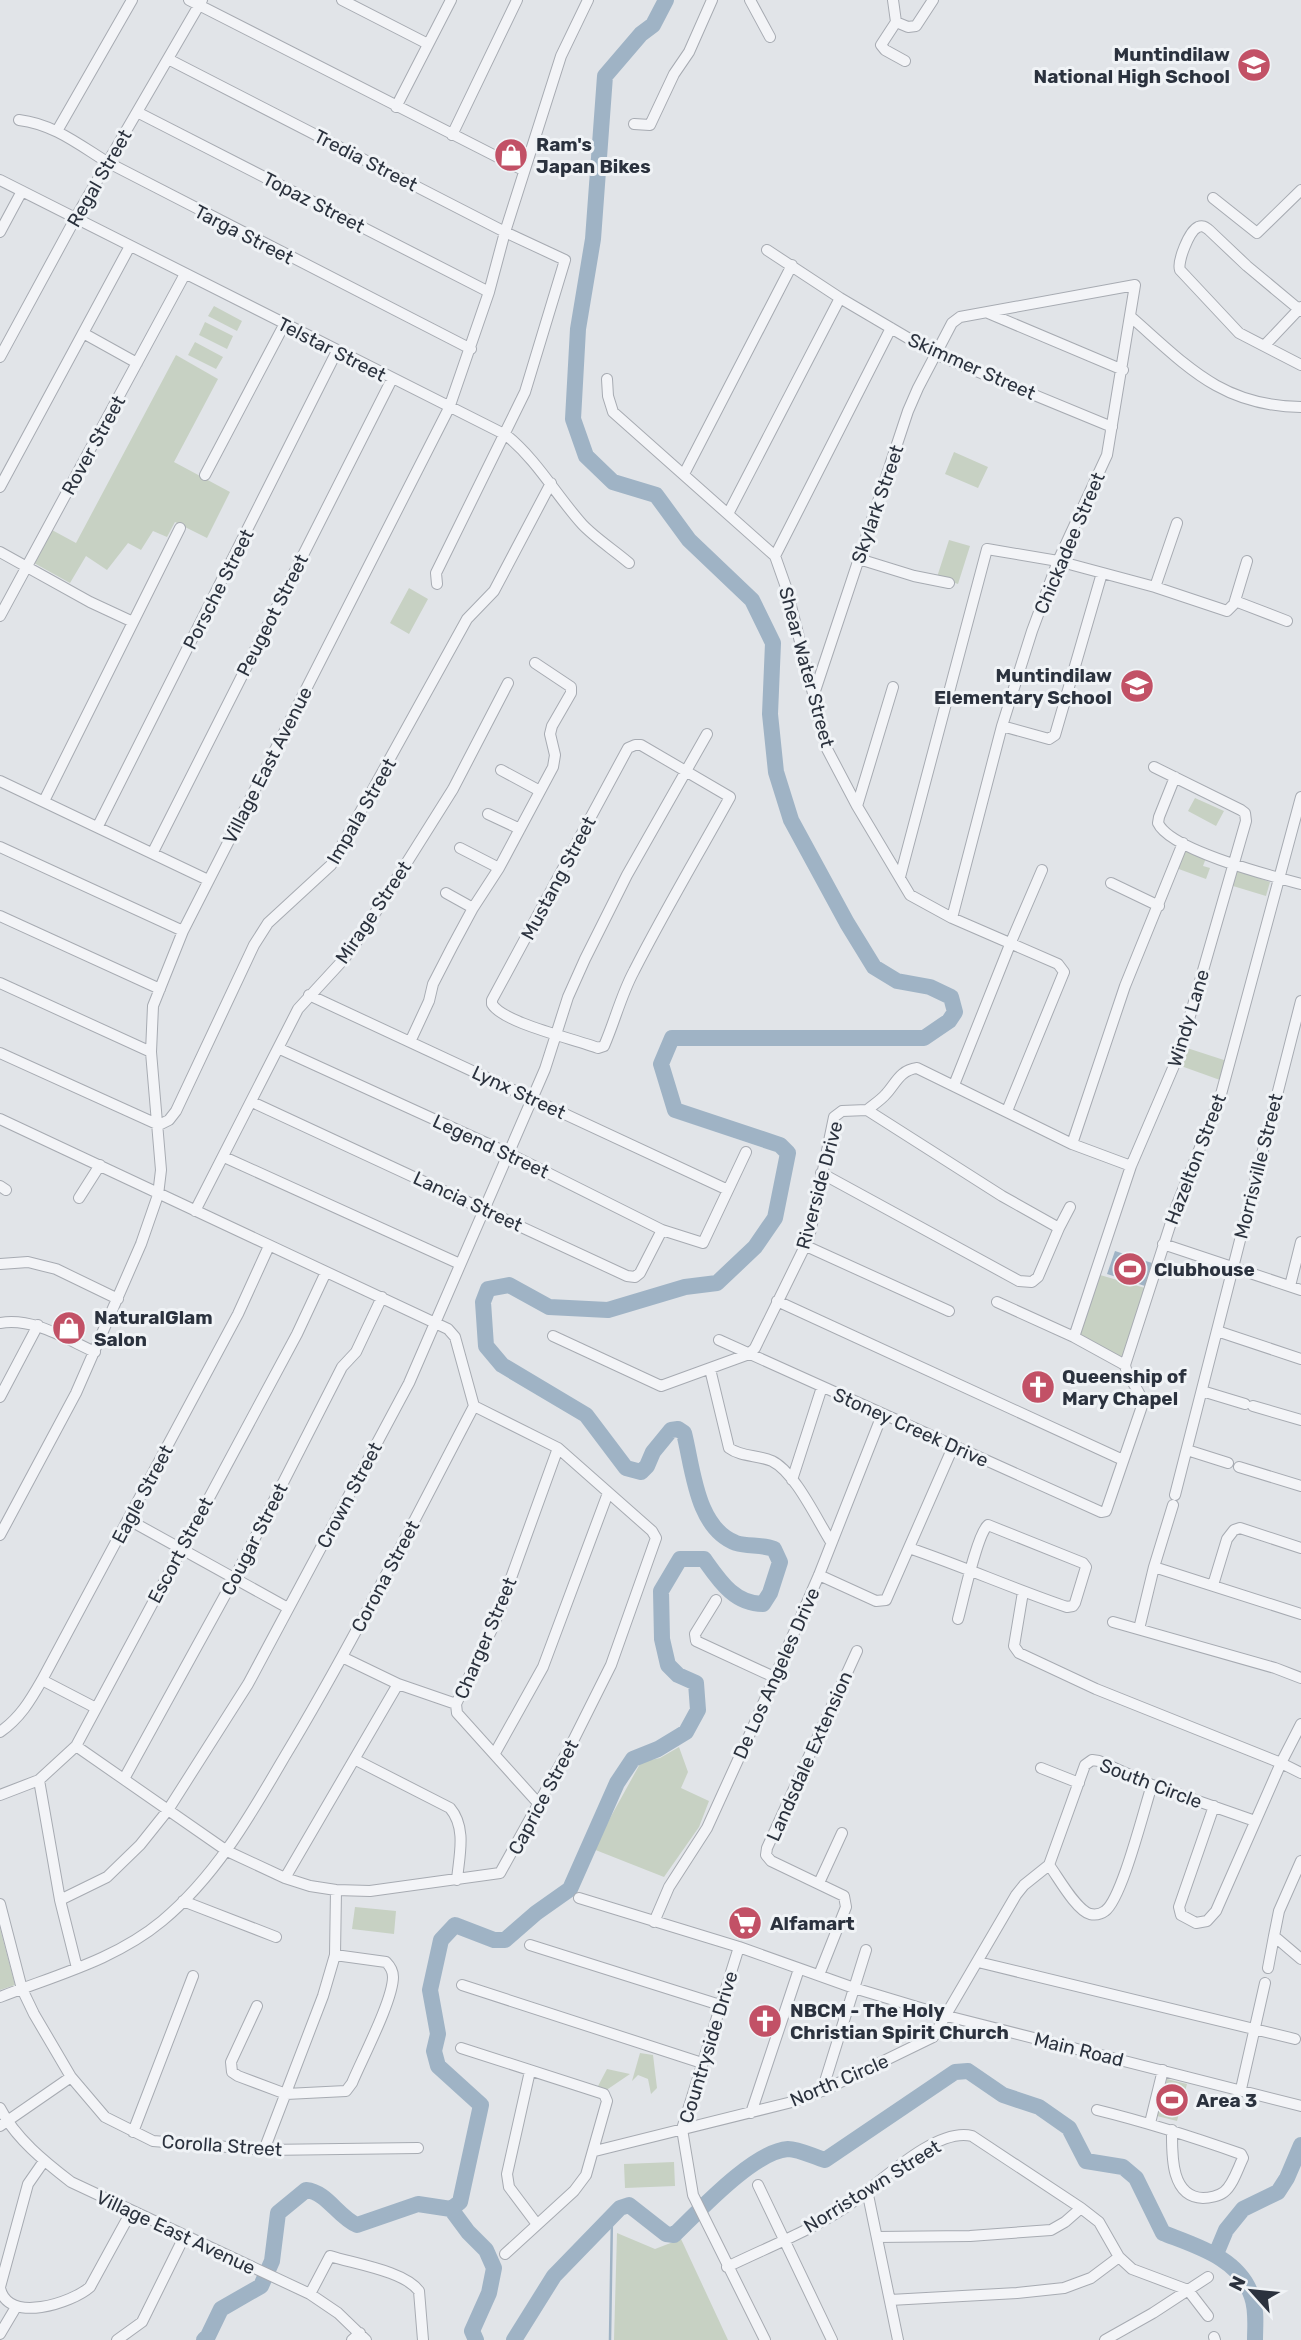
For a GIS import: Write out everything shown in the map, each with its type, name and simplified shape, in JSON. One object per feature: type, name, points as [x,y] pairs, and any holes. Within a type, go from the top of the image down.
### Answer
[{"type":"street","points":[[57,131],[132,0]]},
{"type":"street","points":[[342,0],[428,44]]},
{"type":"street","points":[[396,107],[451,0]]},
{"type":"street","points":[[452,135],[517,0]]},
{"type":"street","name":"Village East Avenue","points":[[0,1535],[76,1393],[141,1244],[158,1195],[161,1170],[151,1052],[153,1006],[183,931],[208,880],[449,408],[471,349],[523,170],[561,56],[588,0]]},
{"type":"street","points":[[634,124],[650,125],[674,74],[689,52],[712,0]]},
{"type":"street","points":[[750,0],[770,37]]},
{"type":"street","points":[[893,0],[896,22],[881,45],[905,61]]},
{"type":"street","points":[[896,22],[908,27],[916,26],[933,0]]},
{"type":"street","points":[[196,2],[523,170]]},
{"type":"street","name":"Regal Street","points":[[0,357],[107,162],[168,59],[196,2]]},
{"type":"street","name":"Tredia Street","points":[[168,59],[505,232],[565,260],[525,392],[506,435]]},
{"type":"street","name":"Topaz Street","points":[[137,112],[489,292]]},
{"type":"street","name":"Targa Street","points":[[19,120],[39,123],[57,131],[107,162],[471,349]]},
{"type":"street","name":"Telstar Street","points":[[0,180],[506,435],[551,483],[583,526],[629,563]]},
{"type":"street","points":[[1213,198],[1257,233],[1301,190]]},
{"type":"street","points":[[0,232],[22,191]]},
{"type":"street","points":[[1265,345],[1300,309],[1247,266],[1209,230],[1198,227],[1193,231],[1178,261],[1180,270],[1239,332],[1301,365]]},
{"type":"street","points":[[0,487],[130,246]]},
{"type":"street","name":"Skimmer Street","points":[[767,250],[840,298],[935,354],[1112,427]]},
{"type":"street","points":[[684,474],[792,265]]},
{"type":"street","name":"Rover Street","points":[[0,616],[185,274]]},
{"type":"street","name":"Chickadee Street","points":[[952,918],[1002,726],[1058,561],[1107,455],[1134,320],[1135,285],[987,313]]},
{"type":"street","points":[[728,514],[840,298]]},
{"type":"street","points":[[987,313],[1123,370]]},
{"type":"street","name":"Skylark Street","points":[[814,694],[908,411],[935,354],[956,320],[987,313]]},
{"type":"street","points":[[1134,320],[1221,390],[1248,400],[1282,407],[1301,407]]},
{"type":"street","points":[[205,475],[284,325]]},
{"type":"street","points":[[775,556],[891,328]]},
{"type":"street","points":[[83,333],[137,363]]},
{"type":"street","name":"Porsche Street","points":[[98,826],[337,351]]},
{"type":"street","name":"Peugeot Street","points":[[153,852],[392,379]]},
{"type":"street","name":"Shear Water Street","points":[[607,379],[613,412],[775,556],[787,590],[827,749],[910,895],[952,918],[1058,964],[1064,972],[1007,1111]]},
{"type":"street","points":[[437,584],[436,573],[506,435]]},
{"type":"street","name":"Impala Street","points":[[159,1125],[176,1111],[254,945],[268,923],[331,865],[467,619],[494,591],[551,483]]},
{"type":"street","points":[[1155,587],[1177,523]]},
{"type":"street","points":[[44,802],[180,528]]},
{"type":"street","points":[[900,877],[987,549],[1058,561],[1155,587],[1224,611],[1229,610],[1234,601],[1247,561]]},
{"type":"street","points":[[0,552],[90,602],[133,622]]},
{"type":"street","points":[[859,559],[914,576],[949,583]]},
{"type":"street","points":[[1002,726],[1049,739],[1055,735],[1102,573]]},
{"type":"street","points":[[1234,601],[1287,621]]},
{"type":"street","points":[[410,1042],[429,1001],[433,984],[555,762],[550,734],[572,690],[570,685],[535,663]]},
{"type":"street","name":"Mirage Street","points":[[195,1211],[280,1049],[298,1009],[344,959],[360,937],[453,789],[509,683]]},
{"type":"street","points":[[857,806],[893,687]]},
{"type":"street","name":"Crown Street","points":[[60,1900],[107,1877],[140,1845],[168,1810],[248,1684],[409,1383],[545,1069],[555,1034],[585,958],[627,875],[707,734]]},
{"type":"street","name":"Mustang Street","points":[[626,745],[641,746],[686,772],[730,797],[634,971],[604,1046],[598,1048],[498,1012],[492,1000],[626,745]]},
{"type":"street","points":[[1154,767],[1175,777],[1158,823],[1163,831],[1233,865],[1301,884]]},
{"type":"street","points":[[501,770],[540,791]]},
{"type":"street","name":"Windy Lane","points":[[1074,1337],[1130,1167],[1179,1054],[1246,821],[1245,813],[1175,777]]},
{"type":"street","points":[[0,781],[208,880]]},
{"type":"street","name":"Hazelton Street","points":[[1125,1365],[1163,1244],[1220,1098],[1301,797]]},
{"type":"street","points":[[488,814],[520,829]]},
{"type":"street","points":[[1072,1144],[1125,986],[1183,843]]},
{"type":"street","points":[[0,847],[183,931]]},
{"type":"street","points":[[460,848],[499,868]]},
{"type":"street","points":[[954,1085],[1010,942],[1042,870]]},
{"type":"street","points":[[1111,883],[1159,906]]},
{"type":"street","points":[[446,893],[473,908]]},
{"type":"street","points":[[0,916],[160,989]]},
{"type":"street","points":[[0,983],[151,1052]]},
{"type":"street","name":"Lynx Street","points":[[309,995],[728,1190]]},
{"type":"street","name":"Morrisville Street","points":[[1139,1629],[1301,1001]]},
{"type":"street","points":[[1289,1045],[1301,1049]]},
{"type":"street","name":"Legend Street","points":[[280,1049],[508,1153],[662,1230],[703,1243],[728,1190]]},
{"type":"street","points":[[0,1053],[159,1125]]},
{"type":"street","points":[[1059,1228],[1002,1196],[867,1110],[885,1096],[900,1076],[917,1068],[1072,1144],[1130,1167]]},
{"type":"street","name":"Lancia Street","points":[[252,1102],[632,1277],[640,1273],[662,1230]]},
{"type":"street","name":"Riverside Drive","points":[[749,1354],[755,1348],[806,1246],[834,1117],[842,1111],[867,1110]]},
{"type":"street","points":[[0,1119],[448,1329],[455,1337],[474,1406]]},
{"type":"street","points":[[728,1190],[746,1152]]},
{"type":"street","points":[[224,1157],[460,1264]]},
{"type":"street","points":[[79,1198],[100,1165]]},
{"type":"street","points":[[821,1173],[1019,1281],[1032,1282],[1038,1278],[1070,1207]]},
{"type":"street","points":[[1290,1286],[1301,1242]]},
{"type":"street","points":[[1163,1244],[1301,1290]]},
{"type":"street","name":"Eagle Street","points":[[0,1732],[13,1723],[27,1707],[42,1680],[238,1314],[269,1245]]},
{"type":"street","points":[[806,1246],[949,1311]]},
{"type":"street","points":[[0,1264],[27,1262],[56,1269],[118,1299]]},
{"type":"street","name":"Escort Street","points":[[0,1795],[39,1780],[76,1746],[297,1334],[326,1272]]},
{"type":"street","name":"Cougar Street","points":[[124,1779],[236,1577],[312,1424],[342,1367],[356,1352],[382,1297]]},
{"type":"street","points":[[777,1301],[1123,1460],[1143,1402],[1126,1375],[1125,1365],[1074,1337],[997,1302]]},
{"type":"street","points":[[0,1323],[10,1321],[38,1325],[95,1352]]},
{"type":"street","points":[[0,1397],[38,1325]]},
{"type":"street","points":[[1217,1331],[1301,1359]]},
{"type":"street","points":[[552,1336],[656,1385],[665,1386],[749,1354]]},
{"type":"street","name":"Stoney Creek Drive","points":[[719,1340],[1103,1512],[1108,1508],[1123,1460]]},
{"type":"street","points":[[710,1369],[729,1448],[773,1461],[788,1473],[831,1542]]},
{"type":"street","points":[[792,1480],[822,1387]]},
{"type":"street","points":[[1202,1391],[1301,1420]]},
{"type":"street","name":"Caprice Street","points":[[76,1746],[227,1851],[285,1878],[336,1890],[370,1891],[496,1875],[504,1870],[611,1665],[656,1538],[652,1531],[558,1448],[474,1406]]},
{"type":"street","name":"Corona Street","points":[[0,1997],[105,1958],[129,1945],[162,1921],[183,1901],[227,1851],[323,1693],[474,1406]]},
{"type":"street","name":"De Los Angeles Drive","points":[[654,1922],[669,1887],[707,1828],[819,1575],[882,1415]]},
{"type":"street","points":[[819,1575],[876,1601],[886,1600],[953,1447]]},
{"type":"street","name":"Charger Street","points":[[538,1803],[457,1713],[456,1704],[494,1625],[558,1448]]},
{"type":"street","points":[[1187,1450],[1228,1463]]},
{"type":"street","points":[[1239,1467],[1301,1486]]},
{"type":"street","points":[[495,1753],[543,1667],[608,1493]]},
{"type":"street","points":[[129,1520],[288,1608]]},
{"type":"street","points":[[909,1548],[972,1569],[1023,1592],[1070,1608],[1076,1603],[1086,1567],[1083,1563],[992,1525],[986,1526],[982,1532],[972,1569],[958,1619]]},
{"type":"street","points":[[1213,1585],[1227,1539],[1234,1530],[1240,1528],[1301,1548]]},
{"type":"street","points":[[1154,1567],[1301,1614]]},
{"type":"street","points":[[1023,1592],[1014,1646],[1016,1652],[1096,1689],[1301,1773]]},
{"type":"street","points":[[716,1600],[695,1633],[696,1641],[774,1677]]},
{"type":"street","points":[[1113,1622],[1301,1678]]},
{"type":"street","name":"Landsdale Extension","points":[[819,1975],[846,1907],[846,1900],[844,1896],[819,1883],[771,1861],[766,1855],[857,1651]]},
{"type":"street","points":[[342,1657],[398,1684],[456,1704]]},
{"type":"street","points":[[42,1680],[96,1708]]},
{"type":"street","points":[[285,1878],[398,1684]]},
{"type":"street","points":[[1214,1806],[1178,1907],[1181,1915],[1196,1923],[1207,1922],[1216,1910],[1301,1724]]},
{"type":"street","points":[[356,1760],[450,1808],[457,1816],[461,1833],[457,1880]]},
{"type":"street","name":"South Circle","points":[[1049,1865],[1085,1765],[1092,1760],[1152,1785],[1255,1821]]},
{"type":"street","points":[[1041,1768],[1079,1783]]},
{"type":"street","points":[[39,1780],[60,1900],[77,1968]]},
{"type":"street","points":[[947,2017],[1016,1895],[1049,1865],[1080,1908],[1096,1914],[1105,1911],[1118,1892],[1152,1785]]},
{"type":"street","points":[[819,1883],[842,1833]]},
{"type":"street","points":[[1268,1968],[1279,1910],[1301,1861]]},
{"type":"street","points":[[264,2150],[335,1955],[336,1890]]},
{"type":"street","name":"Main Road","points":[[579,1898],[739,1947],[854,1988],[947,2017],[1301,2106]]},
{"type":"street","points":[[183,1901],[276,1937]]},
{"type":"street","name":"Corolla Street","points":[[0,1904],[22,1989],[71,2077],[105,2117],[153,2141],[264,2150],[418,2148]]},
{"type":"street","points":[[1274,1936],[1301,1959]]},
{"type":"street","points":[[530,1945],[720,2004]]},
{"type":"street","name":"Countryside Drive","points":[[739,1947],[682,2129],[693,2195],[765,2340]]},
{"type":"street","points":[[822,2091],[866,1950]]},
{"type":"street","points":[[257,2006],[231,2062],[232,2072],[286,2094],[346,2091],[350,2088],[382,2014],[393,1976],[390,1965],[370,1959],[335,1955]]},
{"type":"street","points":[[978,1962],[1295,2039]]},
{"type":"street","points":[[751,2113],[799,1969]]},
{"type":"street","points":[[133,2132],[193,1976]]},
{"type":"street","points":[[1241,2089],[1265,1983]]},
{"type":"street","points":[[462,1985],[702,2063]]},
{"type":"street","name":"North Circle","points":[[595,2151],[796,2101],[933,2037],[947,2017]]},
{"type":"street","points":[[461,2048],[604,2094],[607,2101],[595,2151],[586,2175],[574,2191],[505,2254]]},
{"type":"street","points":[[1150,2123],[1163,2070]]},
{"type":"street","points":[[530,2071],[507,2174],[509,2187],[536,2223]]},
{"type":"street","points":[[3,2123],[71,2077]]},
{"type":"street","name":"Village East Avenue","points":[[0,2108],[3,2123],[71,2182],[310,2294],[338,2313],[360,2337]]},
{"type":"street","points":[[1097,2110],[1150,2123],[1172,2130],[1242,2155],[1224,2192],[1201,2198],[1189,2194],[1181,2186],[1173,2168],[1172,2130]]},
{"type":"street","name":"Norristown Street","points":[[727,2267],[846,2207],[912,2156],[952,2136],[965,2135],[972,2136],[1099,2222],[1119,2257],[1132,2269],[1188,2290]]},
{"type":"street","points":[[44,2161],[28,2184],[0,2288],[5,2300],[16,2307],[36,2308],[82,2295],[90,2287],[131,2212]]},
{"type":"street","points":[[758,2185],[832,2340]]},
{"type":"street","points":[[867,2190],[898,2340]]},
{"type":"street","points":[[877,2237],[970,2236],[1051,2230],[1081,2208]]},
{"type":"street","points":[[117,2340],[142,2322],[184,2237]]},
{"type":"street","points":[[310,2294],[330,2256],[397,2276],[419,2291],[423,2340]]},
{"type":"street","points":[[890,2300],[1064,2288],[1091,2278],[1119,2257]]},
{"type":"street","points":[[1105,2340],[1208,2277]]},
{"type":"street","points":[[1188,2290],[1208,2316]]},
{"type":"street","points":[[0,2334],[16,2307]]},
{"type":"green space","points":[[214,306],[242,321],[237,331],[208,316]]},
{"type":"green space","points":[[205,322],[233,336],[227,349],[199,335]]},
{"type":"green space","points":[[195,342],[223,357],[216,369],[188,355]]},
{"type":"green space","points":[[176,355],[218,379],[174,462],[230,492],[207,538],[175,522],[167,537],[153,531],[141,550],[128,543],[107,570],[86,556],[70,583],[34,563],[52,530],[76,543]]},
{"type":"green space","points":[[954,452],[988,467],[978,488],[945,474]]},
{"type":"green space","points":[[949,540],[970,546],[958,584],[937,577]]},
{"type":"green space","points":[[409,588],[428,599],[409,634],[390,623]]},
{"type":"green space","points":[[1195,798],[1224,811],[1216,826],[1188,811]]},
{"type":"green space","points":[[1184,849],[1206,858],[1203,866],[1210,868],[1206,879],[1176,868]]},
{"type":"green space","points":[[1236,870],[1270,882],[1266,896],[1233,886]]},
{"type":"green space","points":[[1187,1048],[1227,1061],[1220,1080],[1181,1066]]},
{"type":"green space","points":[[1100,1275],[1145,1288],[1122,1358],[1080,1335]]},
{"type":"green space","points":[[679,1747],[688,1772],[681,1788],[709,1801],[699,1827],[664,1877],[593,1849],[641,1762],[660,1758]]},
{"type":"green space","points":[[355,1907],[396,1911],[394,1934],[352,1929]]},
{"type":"green space","points":[[0,1928],[15,1985],[0,1990]]},
{"type":"green space","points":[[640,2053],[653,2055],[657,2088],[651,2094],[648,2079],[638,2075],[632,2081]]},
{"type":"green space","points":[[607,2069],[630,2074],[605,2091],[597,2088]]},
{"type":"green space","name":"Area 3","points":[[1167,2079],[1187,2084],[1177,2121],[1157,2116]]},
{"type":"green space","points":[[674,2162],[675,2186],[625,2188],[624,2164]]},
{"type":"green space","points":[[617,2233],[655,2249],[681,2239],[728,2340],[614,2340]]},
{"type":"water","name":"Clubhouse","points":[[1115,1251],[1152,1263],[1145,1286],[1107,1274]]},
{"type":"waterway","points":[[451,2209],[460,2202],[481,2105],[438,2066],[434,2051],[438,2034],[430,1990],[441,1940],[455,1925],[494,1940],[505,1940],[536,1913],[570,1889],[617,1783],[633,1759],[658,1749],[686,1732],[698,1710],[696,1683],[678,1675],[668,1665],[662,1639],[661,1591],[680,1559],[704,1559],[728,1589],[744,1600],[763,1604],[770,1593],[780,1562],[774,1549],[736,1543],[712,1524],[698,1496],[684,1433],[678,1429],[671,1430],[641,1472],[626,1468],[586,1415],[502,1365],[486,1346],[483,1302],[488,1289],[509,1285],[549,1307],[608,1310],[685,1287],[717,1283],[755,1247],[775,1218],[788,1153],[780,1145],[675,1110],[661,1064],[672,1038],[924,1038],[949,1021],[955,1012],[951,997],[930,987],[897,981],[874,967],[791,820],[776,772],[770,714],[773,643],[752,600],[689,540],[656,495],[613,482],[586,456],[573,419],[578,329],[593,239],[605,76],[641,34],[653,25],[666,0]]},
{"type":"waterway","points":[[514,2340],[554,2276],[620,2208],[629,2205],[666,2234],[674,2235],[712,2198],[759,2160],[774,2152],[788,2149],[825,2160],[955,2072],[968,2071],[1003,2095],[1039,2107],[1069,2128],[1086,2161],[1123,2167],[1136,2178],[1163,2233],[1215,2255],[1238,2272],[1254,2302],[1255,2340]]},
{"type":"waterway","points":[[1216,2254],[1226,2230],[1243,2209],[1278,2192],[1301,2145]]},
{"type":"waterway","points":[[204,2340],[221,2309],[261,2286],[272,2261],[278,2213],[306,2190],[320,2195],[357,2225],[418,2204],[451,2209]]},
{"type":"waterway","points":[[451,2209],[486,2250],[494,2268],[489,2293],[472,2331],[476,2340]]},
{"type":"waterway","points":[[610,2340],[612,2215]]},
{"type":"place","name":"Muntindilaw National High School","points":[[1254,65]]},
{"type":"place","name":"Ram's Japan Bikes","points":[[511,155]]},
{"type":"place","name":"Muntindilaw Elementary School","points":[[1137,686]]},
{"type":"place","name":"Clubhouse","points":[[1130,1269]]},
{"type":"place","name":"NaturalGlam Salon","points":[[69,1328]]},
{"type":"place","name":"Queenship of Mary Chapel","points":[[1038,1387]]},
{"type":"place","name":"Alfamart","points":[[745,1923]]},
{"type":"place","name":"NBCM - The Holy Christian Spirit Church","points":[[765,2021]]},
{"type":"place","name":"Area 3","points":[[1172,2100]]}]
